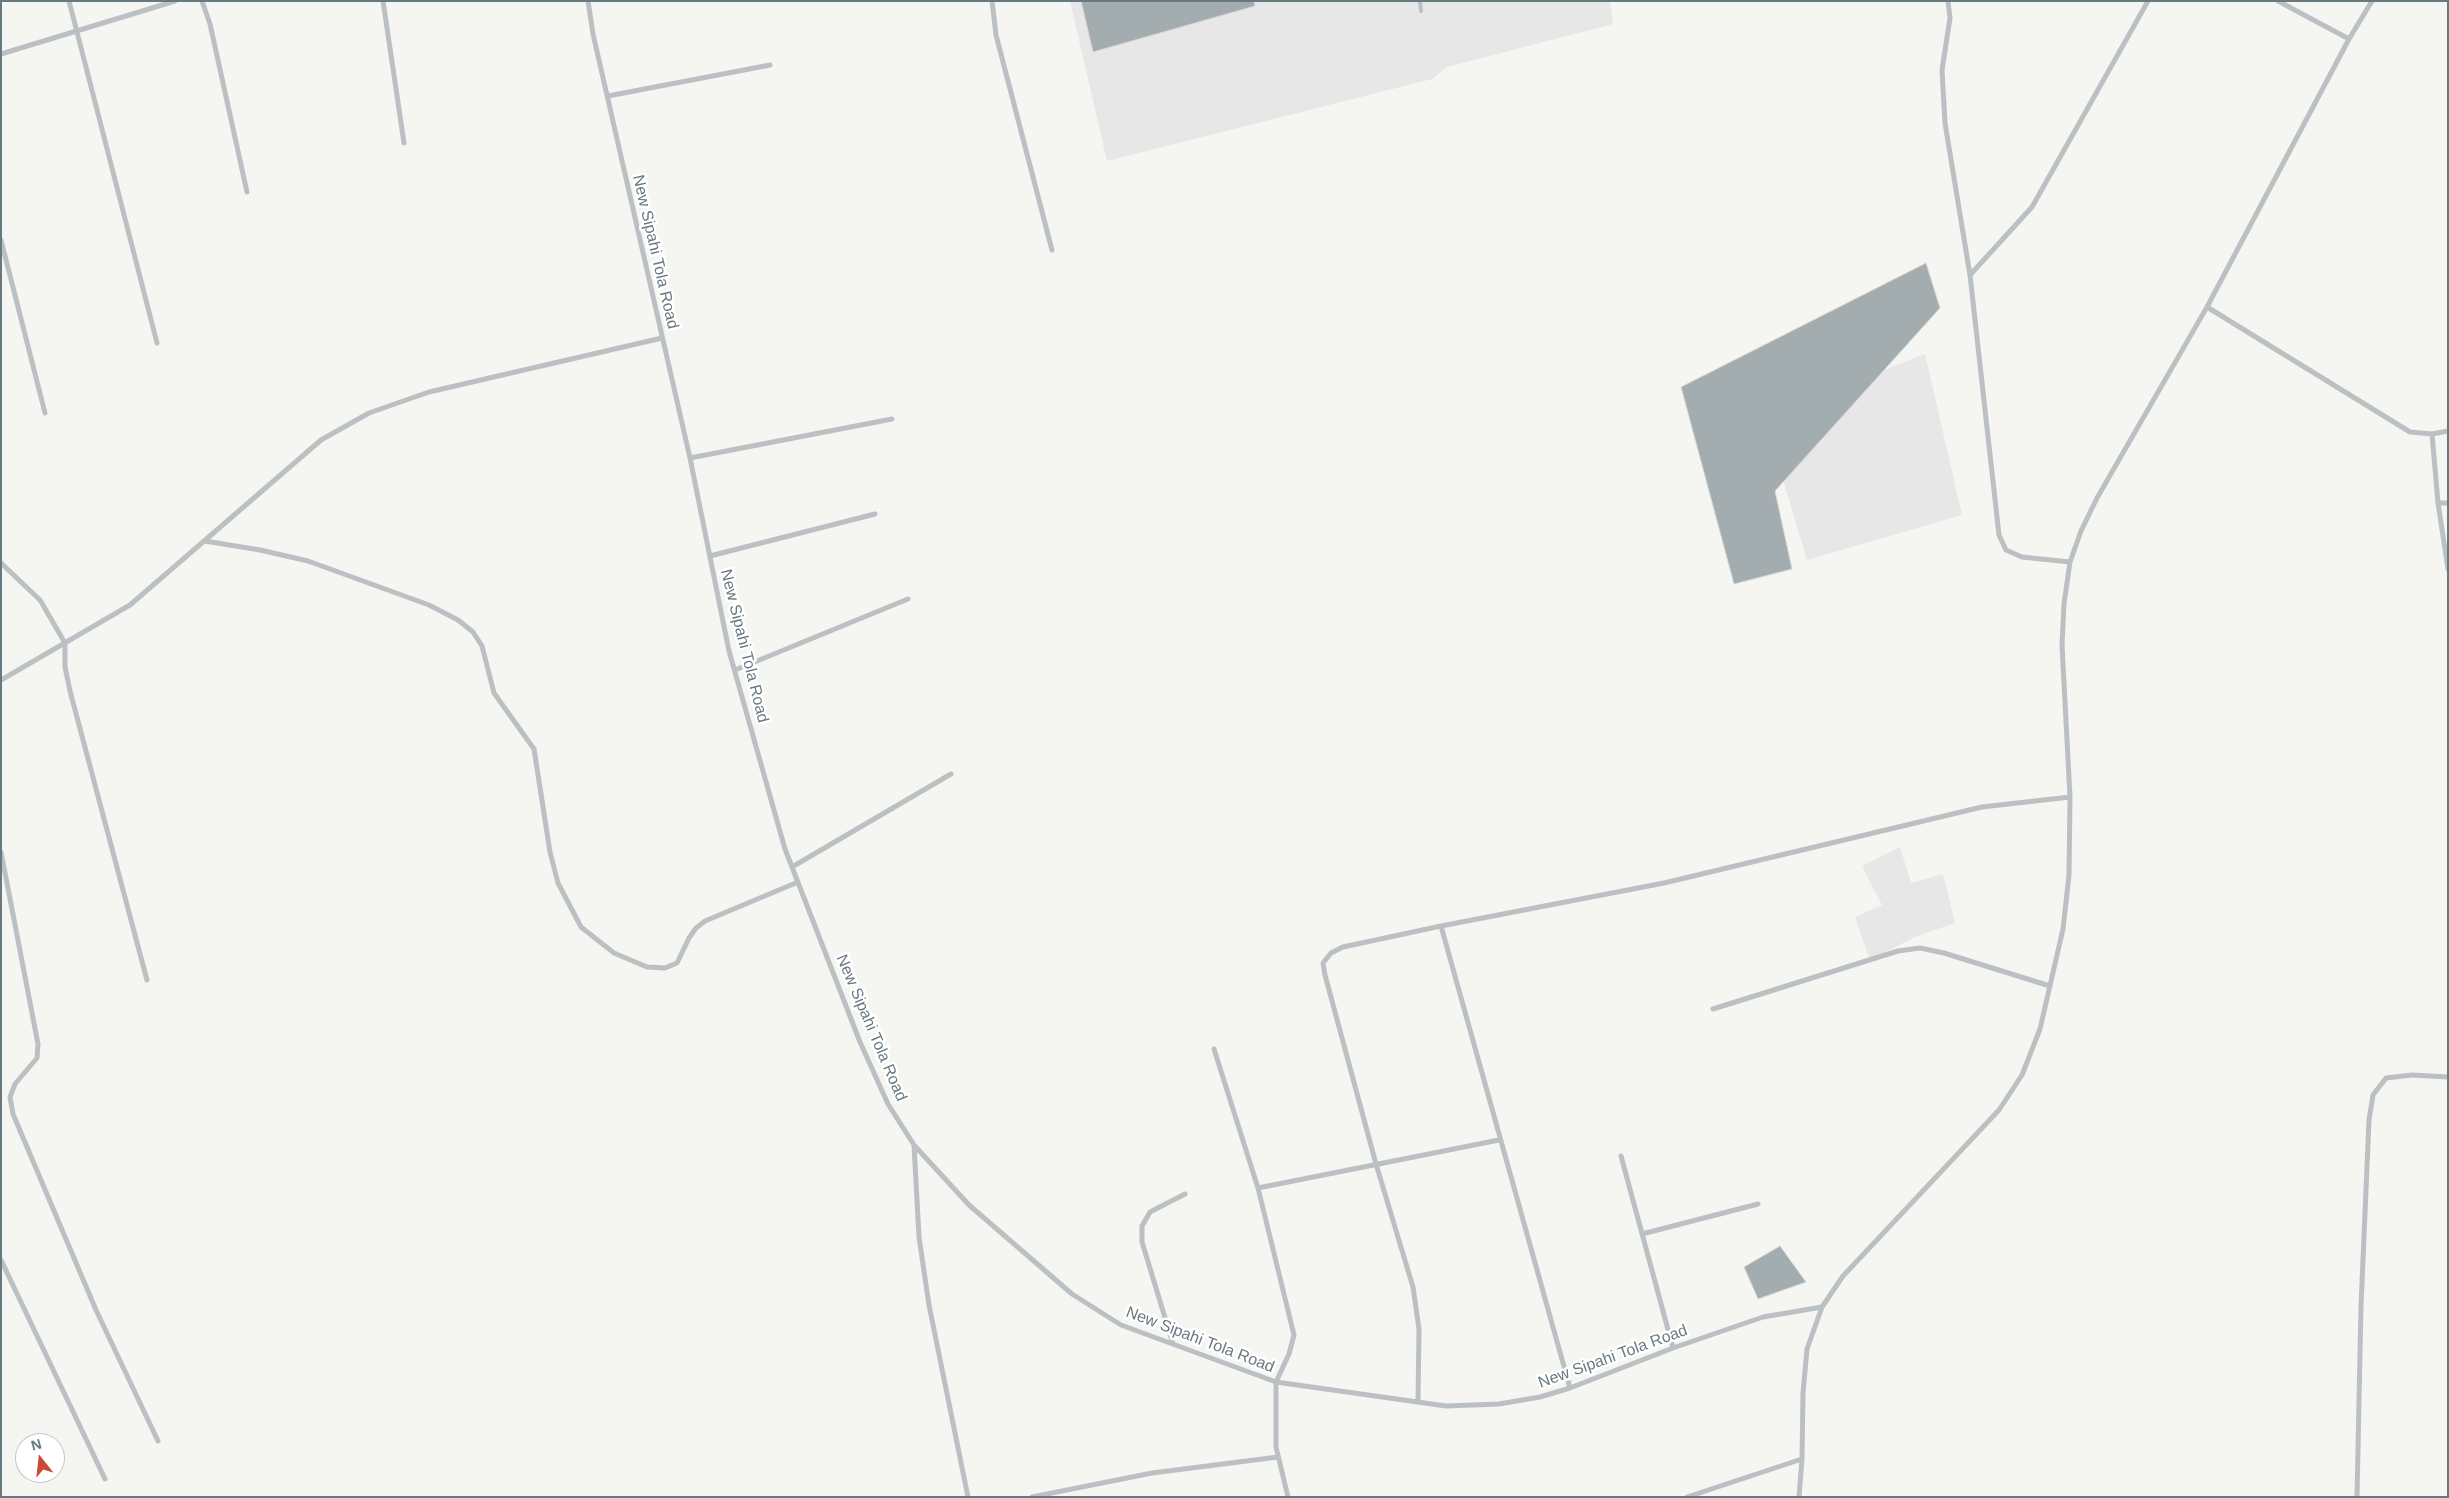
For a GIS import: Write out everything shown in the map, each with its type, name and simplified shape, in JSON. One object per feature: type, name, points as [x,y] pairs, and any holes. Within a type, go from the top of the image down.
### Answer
[{"type":"street","points":[[69,1],[75,31],[157,343]]},
{"type":"street","points":[[1,54],[175,1]]},
{"type":"street","points":[[202,1],[210,24],[247,192]]},
{"type":"street","points":[[383,1],[404,143]]},
{"type":"street","name":"New Sipahi Tola Road","points":[[588,1],[690,458],[735,670],[785,849],[860,1042],[888,1104],[914,1145],[969,1204],[1072,1294],[1121,1324],[1276,1382],[1446,1406],[1499,1404],[1540,1397],[1570,1388],[1673,1348],[1764,1317],[1822,1306]]},
{"type":"street","points":[[992,1],[996,35],[1052,250]]},
{"type":"street","points":[[1948,1],[1950,18],[1942,70],[1945,123],[1970,275],[1999,535],[2006,550],[2022,557],[2070,562]]},
{"type":"street","points":[[1970,275],[2032,207],[2148,1]]},
{"type":"street","points":[[2278,1],[2349,39]]},
{"type":"street","points":[[1799,1497],[1802,1459],[1803,1394],[1807,1349],[1822,1306],[1843,1276],[1999,1110],[2022,1075],[2040,1029],[2063,929],[2069,876],[2070,797],[2062,645],[2064,604],[2070,562],[2081,531],[2097,498],[2207,307],[2349,39],[2372,1]]},
{"type":"street","points":[[608,96],[770,65]]},
{"type":"street","points":[[1,240],[45,413]]},
{"type":"street","points":[[2207,307],[2410,432],[2432,434],[2448,431]]},
{"type":"street","points":[[1,680],[130,605],[321,440],[368,413],[429,392],[662,338]]},
{"type":"street","points":[[690,458],[892,419]]},
{"type":"street","points":[[2432,434],[2438,503],[2448,569]]},
{"type":"street","points":[[2438,503],[2448,503]]},
{"type":"street","points":[[710,556],[874,514]]},
{"type":"street","points":[[205,541],[260,550],[326,568],[429,605],[458,620],[473,632],[482,646],[494,693],[534,749],[550,852],[558,883],[581,927],[614,953],[647,967],[665,968],[677,963],[696,928],[705,921],[798,882]]},
{"type":"street","points":[[1,563],[40,600],[65,643],[65,667],[70,691],[147,980]]},
{"type":"street","points":[[735,670],[908,599]]},
{"type":"street","points":[[792,867],[951,774]]},
{"type":"street","points":[[1418,1402],[1420,1329],[1413,1287],[1376,1164],[1323,963],[1331,952],[1441,926],[1664,882],[1982,807],[2070,797]]},
{"type":"street","points":[[1,852],[38,1044],[37,1058],[16,1084],[10,1097],[12,1114],[96,1310],[158,1441]]},
{"type":"street","points":[[1441,926],[1499,1140],[1570,1388]]},
{"type":"street","points":[[1713,1009],[1898,951],[1920,948],[1944,953],[2050,986]]},
{"type":"street","points":[[1214,1049],[1258,1188],[1294,1335],[1289,1354],[1276,1382],[1276,1447],[1288,1497]]},
{"type":"street","points":[[2357,1497],[2361,1296],[2369,1120],[2374,1095],[2386,1078],[2412,1074],[2448,1077]]},
{"type":"street","points":[[1258,1188],[1499,1140]]},
{"type":"street","points":[[914,1145],[919,1237],[929,1305],[968,1497]]},
{"type":"street","points":[[1621,1156],[1673,1348]]},
{"type":"street","points":[[1173,1344],[1142,1242],[1142,1226],[1150,1212],[1185,1194]]},
{"type":"street","points":[[1642,1234],[1758,1204]]},
{"type":"street","points":[[1,1260],[105,1479]]},
{"type":"street","points":[[1032,1497],[1152,1473],[1278,1457]]},
{"type":"street","points":[[1687,1497],[1802,1459]]},
{"type":"lane","points":[[1420,1],[1421,11]]},
{"type":"shaded area","points":[[1070,1],[1610,1],[1613,24],[1447,67],[1432,79],[1107,161]]},
{"type":"shaded area","points":[[1925,354],[1962,515],[1807,560],[1764,416]]},
{"type":"shaded area","points":[[1900,847],[1911,883],[1943,874],[1955,923],[1917,936],[1870,960],[1855,917],[1882,905],[1862,866]]},
{"type":"building","points":[[1081,1],[1254,1],[1255,6],[1093,52]]},
{"type":"building","points":[[1926,263],[1940,308],[1775,491],[1792,569],[1734,584],[1681,387]]},
{"type":"building","points":[[1780,1246],[1806,1282],[1758,1299],[1744,1267]]}]
